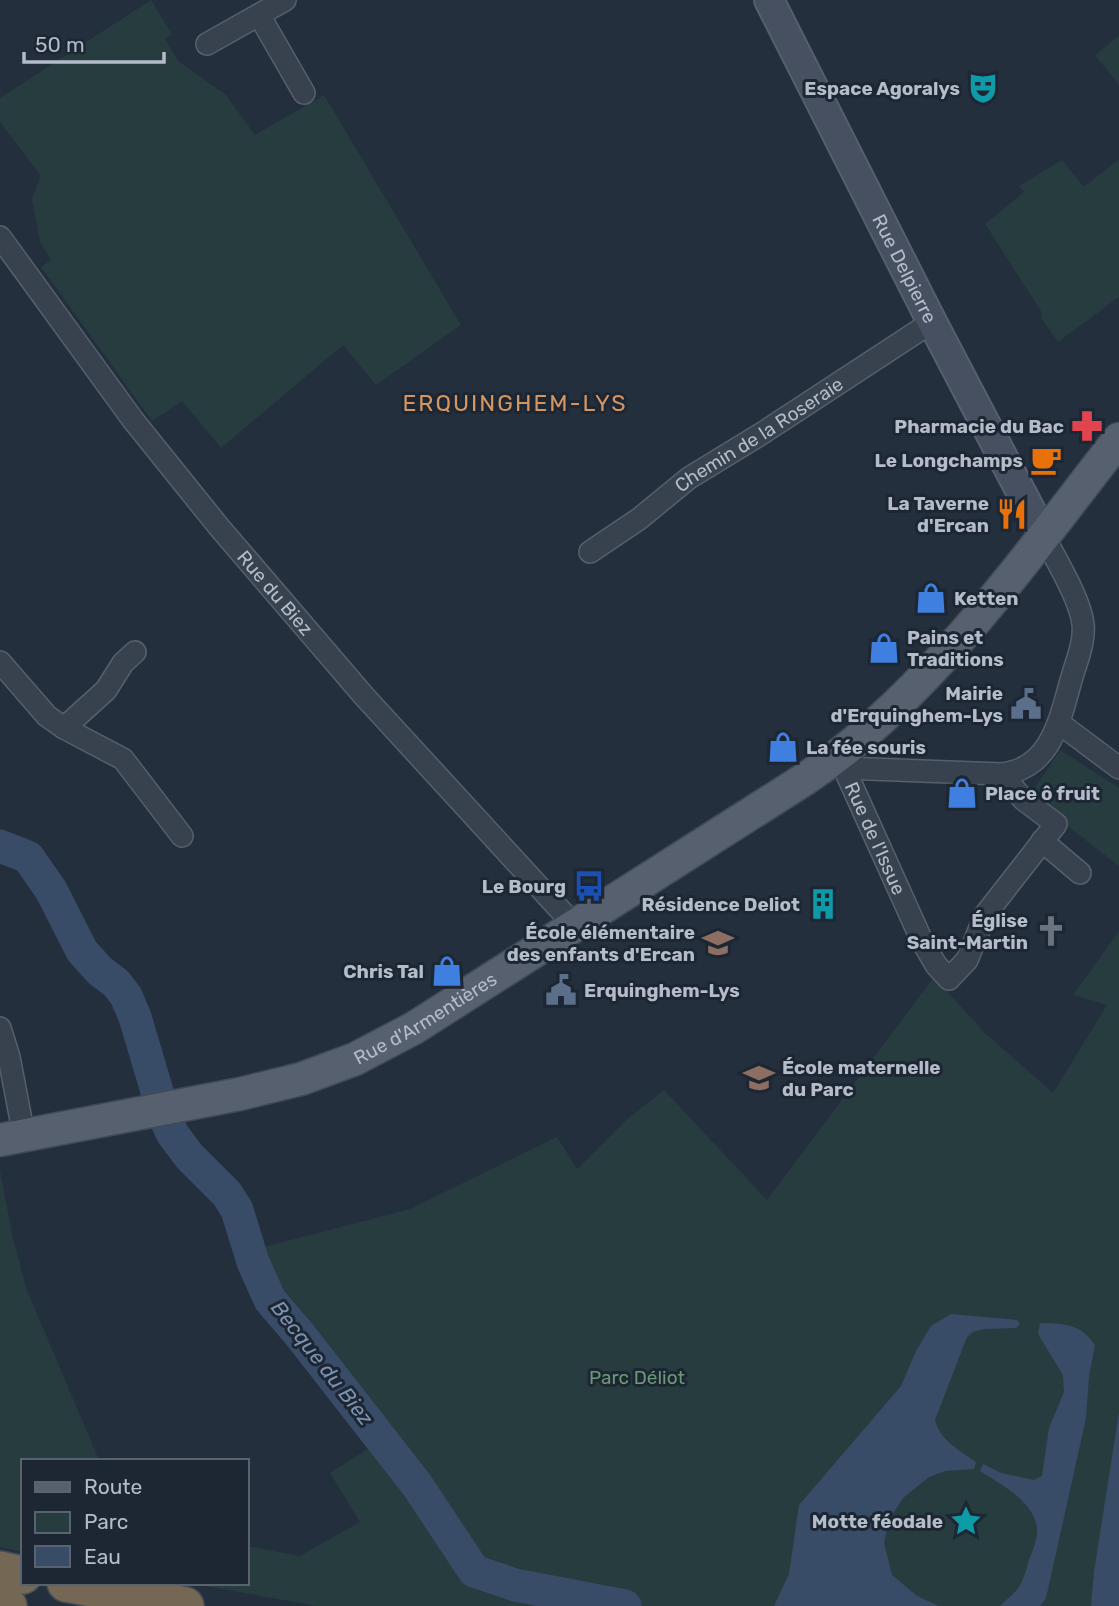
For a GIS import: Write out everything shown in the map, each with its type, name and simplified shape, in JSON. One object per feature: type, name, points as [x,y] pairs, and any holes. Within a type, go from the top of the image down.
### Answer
[{"type":"highway","points":[[0,1570],[21,1575]]},
{"type":"highway","points":[[76,1585],[185,1606]]},
{"type":"highway","points":[[0,1604],[8,1606]]},
{"type":"main road","name":"Rue d'Armentières","points":[[11,1131],[160,1102],[286,1083],[355,1059],[414,1028],[570,921],[837,755],[947,626],[979,583],[1040,527],[1119,438]]},
{"type":"street","points":[[207,44],[285,0]]},
{"type":"street","name":"Rue Delpierre","points":[[769,0],[1040,527]]},
{"type":"street","points":[[259,15],[304,93]]},
{"type":"street","name":"Rue du Biez","points":[[0,237],[133,420],[219,527],[364,696],[570,921]]},
{"type":"street","name":"Chemin de la Roseraie","points":[[590,552],[639,519],[689,478],[761,434],[932,321]]},
{"type":"street","points":[[837,755],[1000,774],[1017,771],[1032,763],[1051,742],[1082,644],[1083,624],[1077,604],[1040,527]]},
{"type":"street","points":[[64,729],[106,690],[123,663],[135,652]]},
{"type":"street","points":[[0,662],[41,710],[64,729],[123,759],[182,836]]},
{"type":"street","points":[[1059,723],[1119,768]]},
{"type":"street","name":"Rue de l'Issue","points":[[837,755],[922,941],[936,965],[949,979],[967,960],[985,915],[1042,841]]},
{"type":"street","points":[[1000,774],[1024,800],[1056,824],[1042,841],[1080,873]]},
{"type":"street","points":[[0,1028],[9,1056],[11,1131]]},
{"type":"green space","points":[[151,0],[172,34],[165,39],[178,61],[226,95],[255,135],[324,95],[461,325],[376,385],[343,345],[221,448],[182,401],[152,421],[41,267],[51,260],[40,242],[32,199],[41,176],[0,122],[0,98]]},
{"type":"green space","points":[[1119,36],[1119,85],[1095,55]]},
{"type":"green space","points":[[1119,159],[1119,297],[1058,342],[985,224],[1024,192],[1019,186],[1062,160],[1084,187]]},
{"type":"green space","points":[[1060,750],[1119,788],[1119,866],[1034,800],[1033,791]]},
{"type":"green space","name":"Parc Déliot","points":[[1119,931],[1119,1412],[1094,1606],[317,1606],[199,1585],[248,1585],[248,1546],[300,1556],[360,1522],[330,1473],[385,1438],[272,1287],[260,1248],[410,1209],[557,1137],[577,1169],[626,1120],[664,1090],[767,1200],[934,977],[985,1033],[1053,1093],[1107,1005],[1073,995]]},
{"type":"green space","points":[[0,1171],[26,1288],[99,1459],[21,1459],[21,1552],[0,1547]]},
{"type":"water","points":[[951,1314],[1017,1320],[1020,1324],[1016,1328],[984,1329],[967,1337],[935,1420],[946,1439],[976,1462],[974,1469],[945,1471],[929,1477],[903,1498],[889,1520],[884,1543],[892,1575],[917,1596],[939,1606],[774,1606],[789,1574],[799,1505],[901,1386],[916,1351],[931,1326]]},
{"type":"water","points":[[1040,1323],[1071,1326],[1084,1332],[1095,1345],[1089,1376],[1086,1418],[1046,1598],[1040,1606],[1000,1606],[1016,1591],[1022,1580],[1036,1541],[1036,1523],[1032,1513],[1017,1496],[980,1471],[983,1464],[1001,1473],[1034,1480],[1042,1476],[1049,1428],[1064,1392],[1063,1375],[1038,1334]]},
{"type":"water","points":[[1119,1412],[1119,1606],[1091,1606],[1094,1572]]},
{"type":"waterway","name":"Becque du Biez","points":[[0,846],[28,857],[51,890],[82,951],[126,996],[172,1133],[189,1156],[227,1194],[237,1210],[253,1262],[270,1300],[417,1485],[474,1571],[515,1585],[625,1606]]},
{"type":"place","name":"Espace Agoralys","points":[[983,88]]},
{"type":"place","name":"Pharmacie du Bac","points":[[1087,426]]},
{"type":"place","name":"Le Longchamps","points":[[1046,460]]},
{"type":"place","name":"La Taverne d'Ercan","points":[[1012,514]]},
{"type":"place","name":"Ketten","points":[[931,598]]},
{"type":"place","name":"Pains et Traditions","points":[[884,648]]},
{"type":"place","name":"Mairie d'Erquinghem-Lys","points":[[1026,704]]},
{"type":"place","name":"La fée souris","points":[[783,747]]},
{"type":"place","name":"Place ô fruit","points":[[962,793]]},
{"type":"place","name":"Le Bourg","points":[[589,886]]},
{"type":"place","name":"Résidence Deliot","points":[[823,904]]},
{"type":"place","name":"Église Saint-Martin","points":[[1051,931]]},
{"type":"place","name":"École élémentaire des enfants d'Ercan","points":[[718,943]]},
{"type":"place","name":"Chris Tal","points":[[447,971]]},
{"type":"place","name":"Erquinghem-Lys","points":[[561,990]]},
{"type":"place","name":"École maternelle du Parc","points":[[759,1078]]},
{"type":"place","name":"Motte féodale","points":[[966,1521]]},
{"type":"district","name":"ERQUINGHEM-LYS","points":[[515,403]]}]
